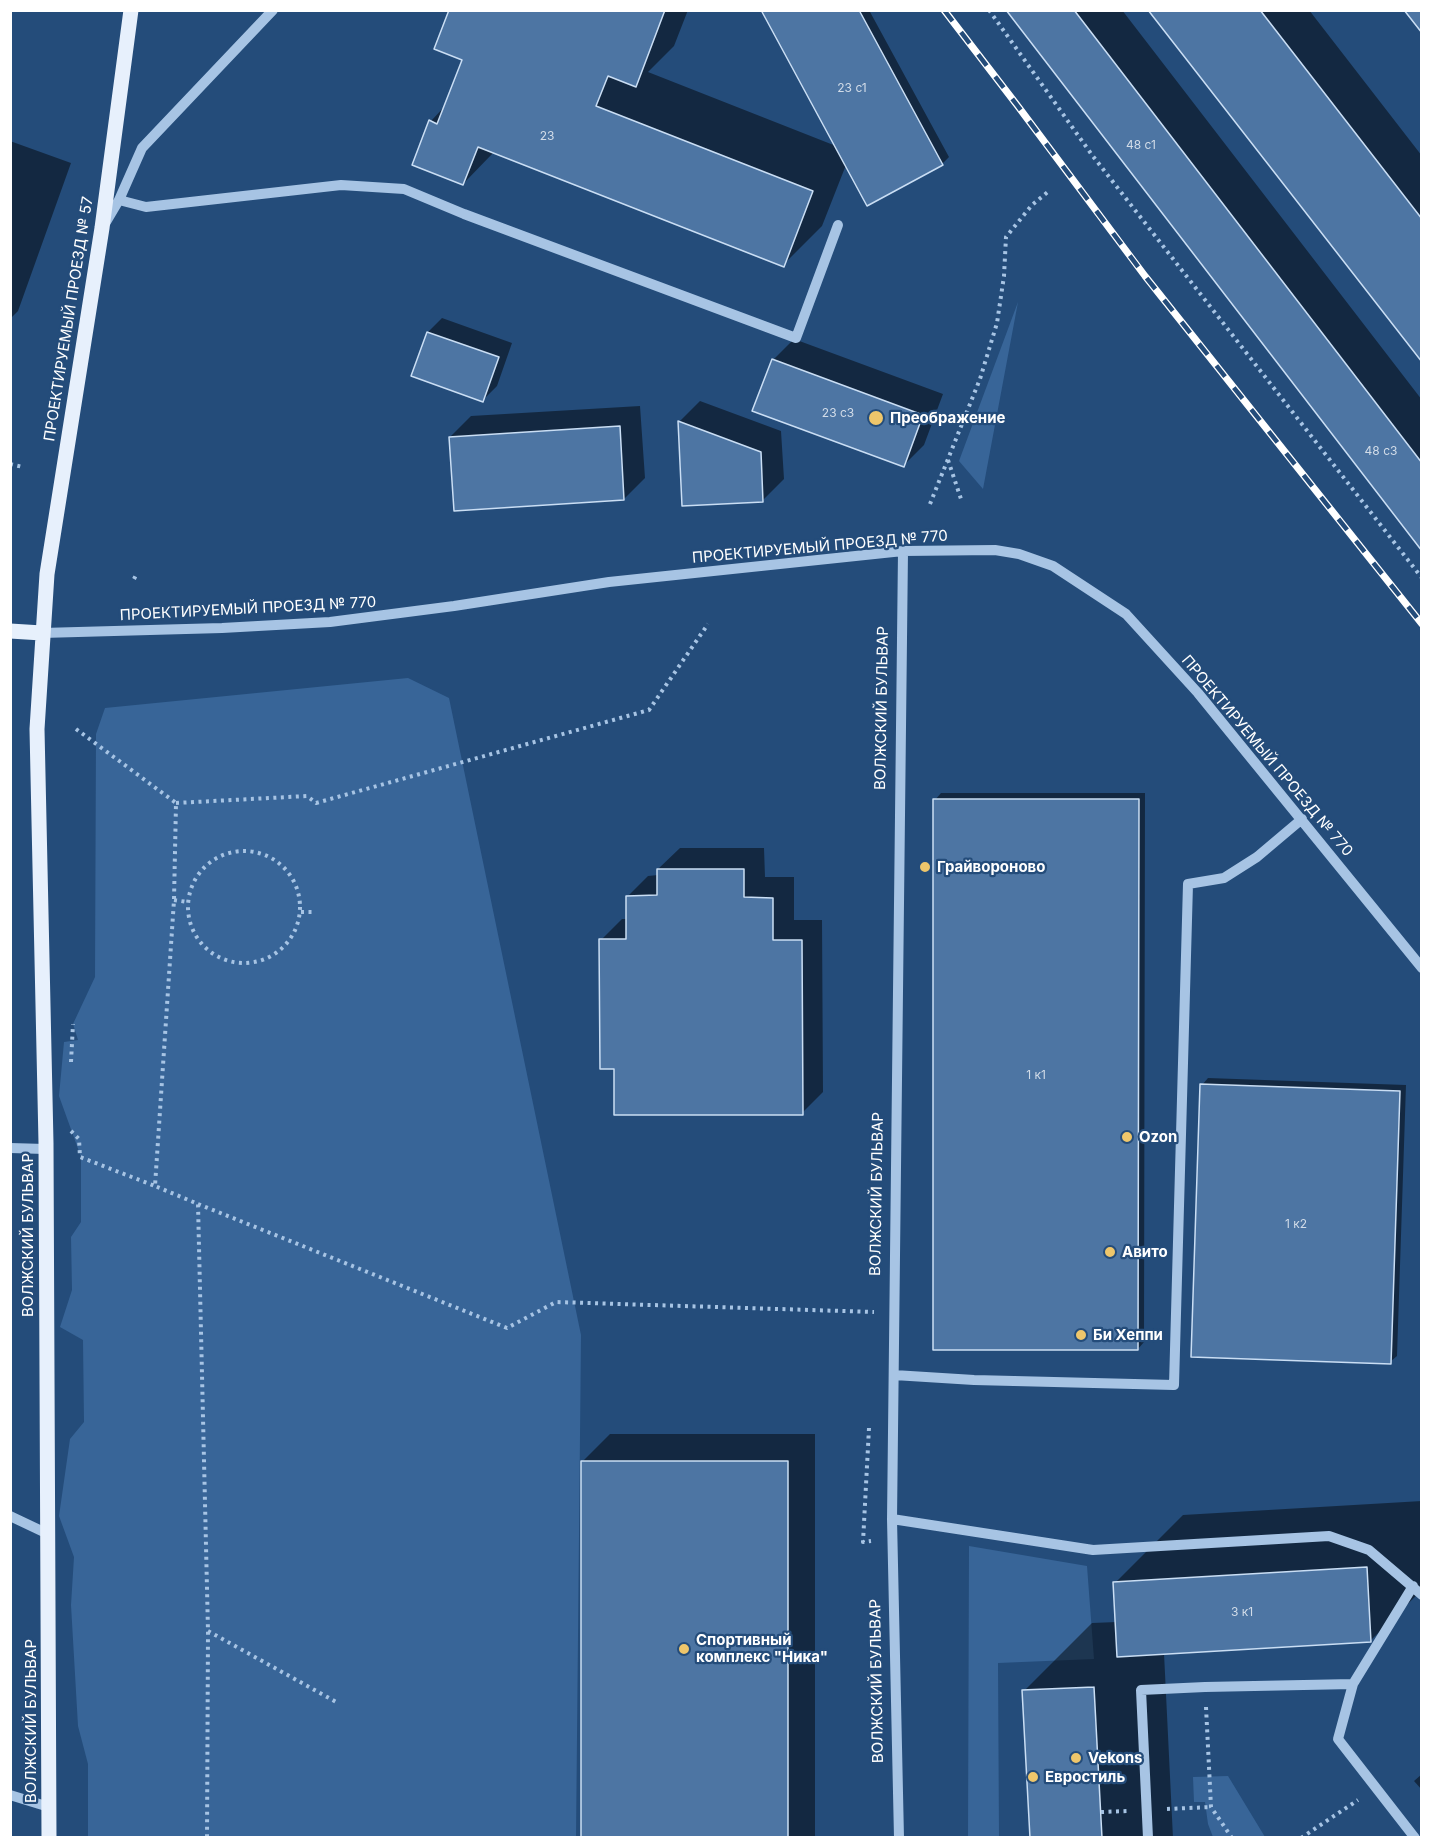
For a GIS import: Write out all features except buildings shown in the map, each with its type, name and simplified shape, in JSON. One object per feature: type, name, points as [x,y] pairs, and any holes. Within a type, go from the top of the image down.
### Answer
[{"type":"main road","name":"ПРОЕКТИРУЕМЫЙ ПРОЕЗД № 57","points":[[42,633],[47,574],[102,228],[131,10]]},
{"type":"main road","points":[[10,632],[42,633]]},
{"type":"main road","name":"ВОЛЖСКИЙ БУЛЬВАР","points":[[42,633],[37,729],[45,1149],[50,1838]]},
{"type":"street","points":[[102,228],[142,148],[273,10]]},
{"type":"street","points":[[118,200],[147,207],[341,186],[404,189],[464,214],[796,338],[838,225]]},
{"type":"street","name":"ПРОЕКТИРУЕМЫЙ ПРОЕЗД № 770","points":[[42,633],[330,622],[609,582],[903,551],[994,550],[1019,554],[1053,566],[1126,614],[1198,693],[1422,968]]},
{"type":"street","name":"ВОЛЖСКИЙ БУЛЬВАР","points":[[899,1838],[892,1519],[903,551]]},
{"type":"street","points":[[894,1375],[974,1380],[1174,1385],[1188,884],[1224,878],[1257,857],[1302,819]]},
{"type":"street","points":[[10,1148],[45,1149]]},
{"type":"street","points":[[10,1516],[48,1534]]},
{"type":"street","points":[[892,1519],[1093,1550],[1329,1536],[1369,1550],[1422,1595]]},
{"type":"street","points":[[1413,1586],[1353,1684],[1338,1739],[1415,1838]]},
{"type":"street","points":[[1148,1838],[1141,1690],[1353,1684]]},
{"type":"street","points":[[10,1795],[49,1807]]},
{"type":"path","points":[[988,10],[1092,155],[1422,578]]},
{"type":"path","points":[[930,504],[980,379],[997,323],[1004,276],[1006,237],[1032,205],[1049,191]]},
{"type":"path","points":[[948,459],[962,502]]},
{"type":"path","points":[[10,464],[23,467]]},
{"type":"path","points":[[134,579],[137,573]]},
{"type":"path","points":[[76,729],[176,803],[307,796],[316,803],[649,710],[708,624]]},
{"type":"path","points":[[155,1186],[174,900],[176,803]]},
{"type":"path","points":[[250,850],[271,856],[288,871],[299,890],[301,912],[295,934],[281,951],[261,961],[239,964],[217,957],[200,943],[189,924],[187,902],[194,880],[208,863],[227,853],[250,850]]},
{"type":"path","points":[[174,900],[187,902]]},
{"type":"path","points":[[301,912],[316,912]]},
{"type":"path","points":[[80,1157],[507,1328],[556,1302],[874,1311],[874,1323]]},
{"type":"path","points":[[198,1204],[208,1631],[207,1838]]},
{"type":"path","points":[[869,1426],[863,1542],[892,1540]]},
{"type":"path","points":[[208,1631],[338,1703]]},
{"type":"path","points":[[1205,1687],[1211,1807],[1232,1838]]},
{"type":"path","points":[[1302,1838],[1377,1788]]},
{"type":"shaded area","points":[[1018,302],[983,489],[959,461]]},
{"type":"shaded area","points":[[408,678],[449,698],[581,1335],[576,1837],[88,1837],[88,1764],[78,1726],[71,1605],[74,1557],[59,1516],[70,1439],[84,1422],[83,1340],[60,1327],[72,1290],[71,1237],[81,1222],[81,1157],[59,1096],[64,1042],[78,1040],[73,1024],[95,977],[96,734],[105,708]]},
{"type":"shaded area","points":[[969,1546],[1087,1566],[1094,1659],[998,1663],[999,1837],[968,1837]]},
{"type":"shaded area","points":[[1228,1776],[1265,1837],[1213,1837],[1208,1824],[1205,1802],[1194,1802],[1193,1777]]},
{"type":"railway","points":[[944,10],[1145,276],[1422,624]]},
{"type":"place","name":"Преображение","points":[[876,418]]},
{"type":"place","name":"Грайвороново","points":[[925,867]]},
{"type":"place","name":"Ozon","points":[[1127,1137]]},
{"type":"place","name":"Авито","points":[[1110,1252]]},
{"type":"place","name":"Би Хеппи","points":[[1081,1335]]},
{"type":"place","name":"Спортивный комплекс \"Ника\"","points":[[684,1649]]},
{"type":"place","name":"Vekons","points":[[1076,1758]]},
{"type":"place","name":"Евростиль","points":[[1033,1777]]}]
